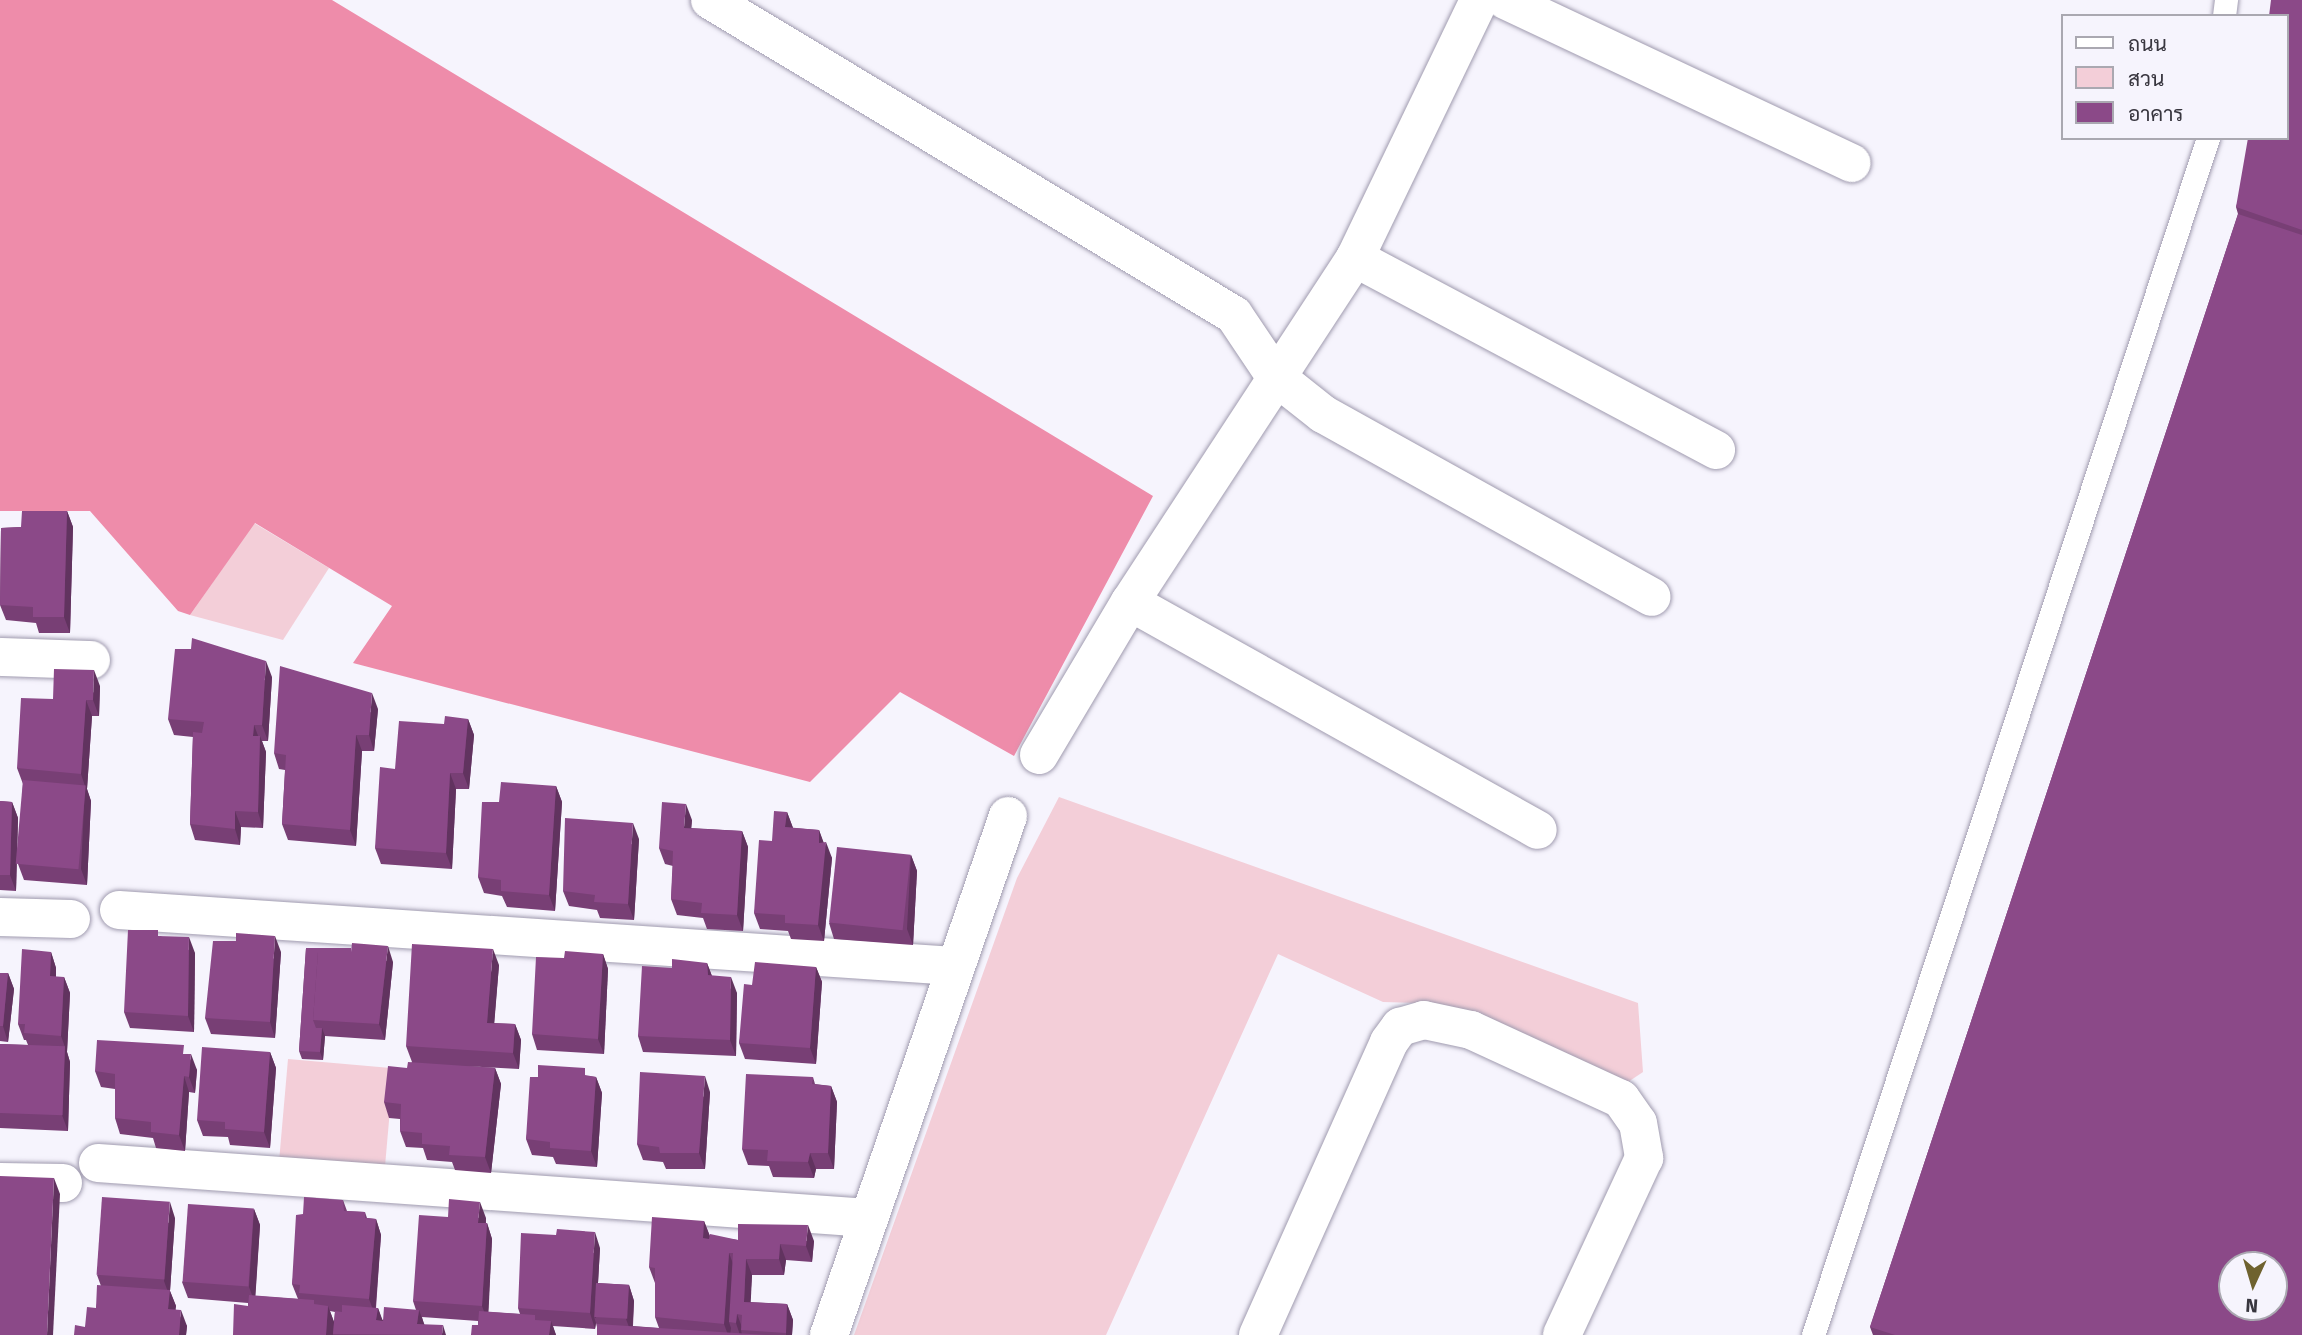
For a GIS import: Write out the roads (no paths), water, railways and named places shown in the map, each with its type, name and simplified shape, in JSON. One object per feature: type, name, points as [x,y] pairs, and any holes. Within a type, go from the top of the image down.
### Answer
[{"type":"street","points":[[710,0],[1234,315],[1275,376],[1323,414],[1652,597]]},
{"type":"street","points":[[1039,755],[1130,602],[1354,258],[1479,0]]},
{"type":"street","points":[[1505,0],[1852,163]]},
{"type":"street","points":[[1354,258],[1716,450]]},
{"type":"street","points":[[1130,602],[1538,830]]},
{"type":"street","points":[[0,657],[91,660]]},
{"type":"street","points":[[829,1335],[954,966],[1008,816]]},
{"type":"street","points":[[119,910],[954,966]]},
{"type":"street","points":[[0,917],[71,919]]},
{"type":"street","points":[[1258,1335],[1389,1042],[1400,1027],[1424,1020],[1471,1030],[1620,1099],[1638,1123],[1644,1158],[1562,1335]]},
{"type":"street","points":[[98,1163],[868,1219]]},
{"type":"street","points":[[0,1182],[63,1183]]},
{"type":"lane","points":[[1814,1335],[2207,140]]}]
